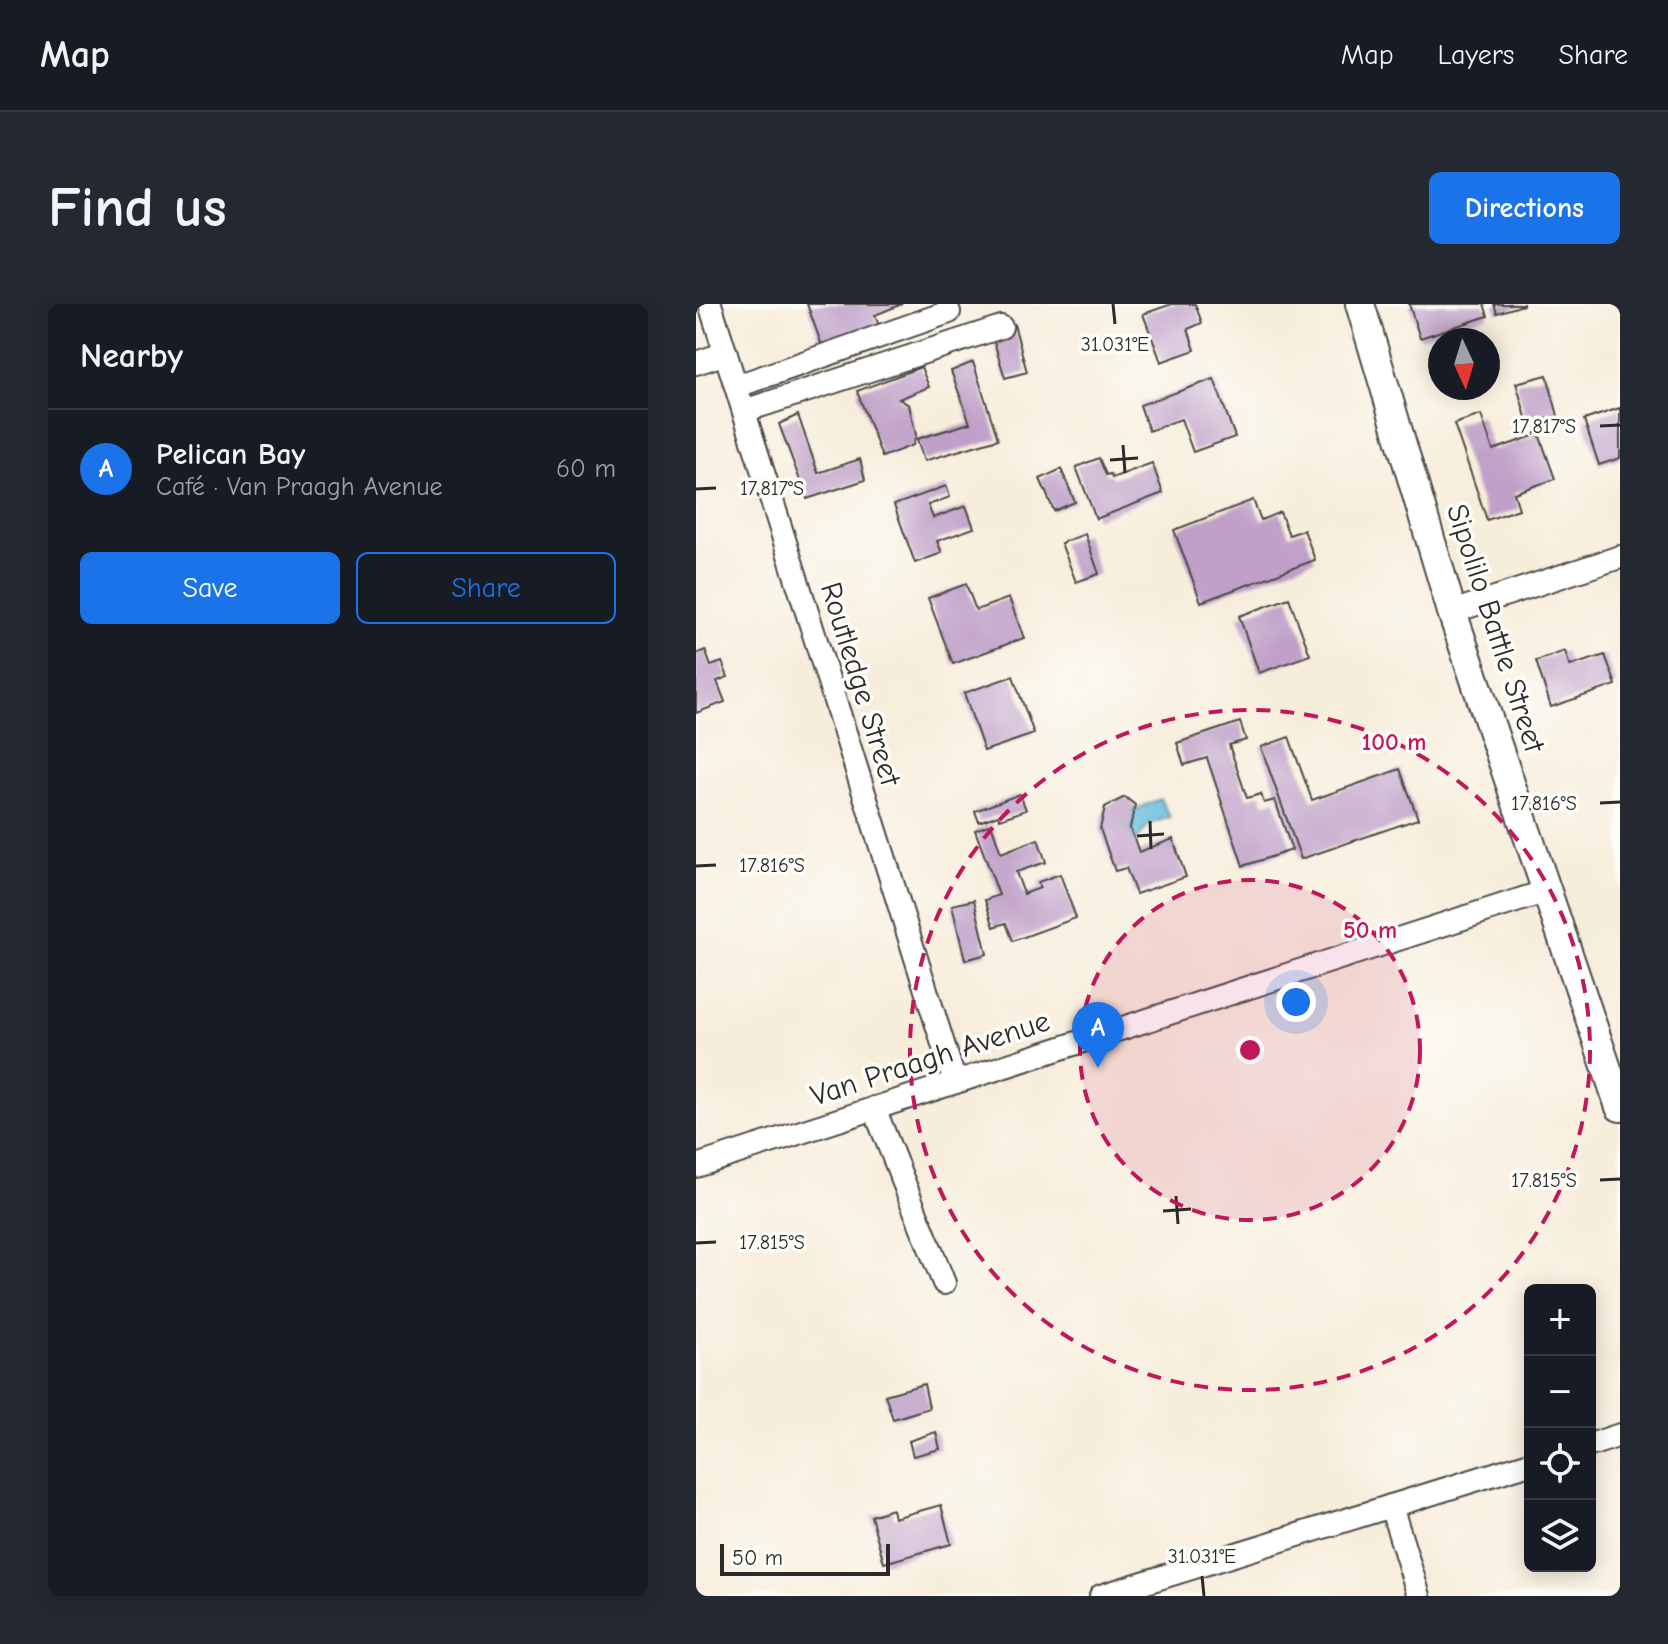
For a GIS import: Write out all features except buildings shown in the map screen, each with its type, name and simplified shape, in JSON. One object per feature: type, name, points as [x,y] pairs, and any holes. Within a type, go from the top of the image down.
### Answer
[{"type":"main road","name":"Sipolilo Battle Street","points":[[1360,304],[1452,612],[1617,1089]]},
{"type":"street","name":"Routledge Street","points":[[710,304],[955,1082]]},
{"type":"street","points":[[737,386],[949,312]]},
{"type":"street","points":[[744,411],[1001,327]]},
{"type":"street","points":[[696,363],[726,353]]},
{"type":"street","points":[[1452,612],[1620,557]]},
{"type":"street","name":"Van Praagh Avenue","points":[[696,1166],[1547,891]]},
{"type":"street","points":[[874,1108],[944,1283]]},
{"type":"street","points":[[1596,1443],[1620,1435]]},
{"type":"street","points":[[1101,1596],[1524,1465]]},
{"type":"street","points":[[1391,1506],[1419,1596]]},
{"type":"water","points":[[1160,799],[1170,817],[1149,824],[1135,842],[1130,828],[1134,810]]},
{"type":"place","name":"Pelican Bay","points":[[1098,1068]]}]
